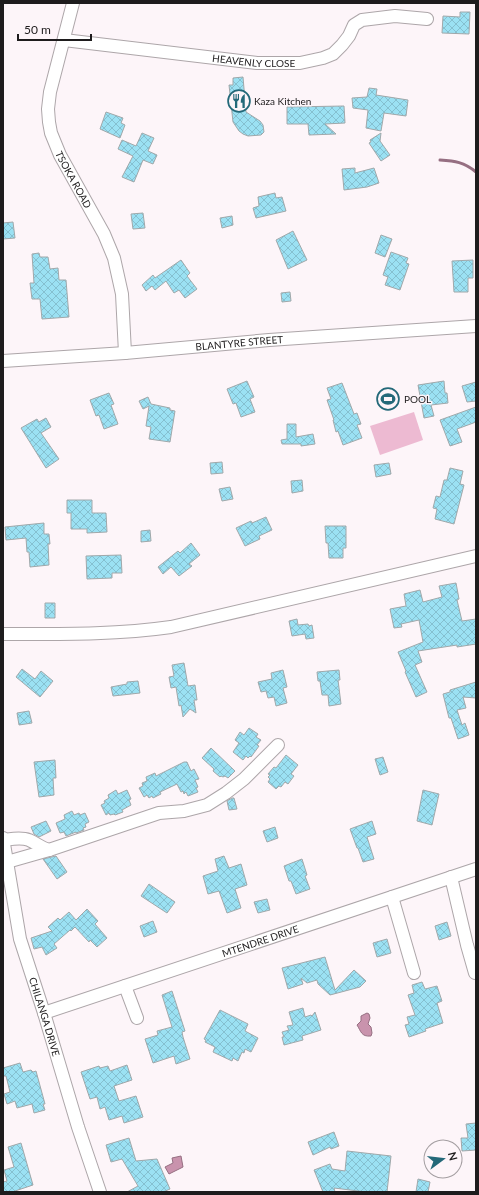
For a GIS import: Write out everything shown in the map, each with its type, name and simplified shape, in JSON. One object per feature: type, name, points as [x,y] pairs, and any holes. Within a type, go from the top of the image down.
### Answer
[{"type":"street","name":"TSOKA ROAD","points":[[73,3],[50,92],[48,109],[49,122],[51,133],[60,155],[100,228],[114,258],[122,294],[125,353]]},
{"type":"street","name":"HEAVENLY CLOSE","points":[[64,40],[257,63],[300,63],[323,58],[333,54],[342,46],[354,25],[362,20],[395,16],[427,19]]},
{"type":"street","name":"BLANTYRE STREET","points":[[3,361],[476,326]]},
{"type":"street","points":[[3,634],[91,634],[142,631],[171,627],[476,556]]},
{"type":"street","points":[[7,862],[49,850],[159,813],[184,811],[207,805],[244,779],[278,745]]},
{"type":"street","points":[[3,839],[20,838],[30,840],[49,850]]},
{"type":"street","name":"CHILANGA DRIVE","points":[[3,839],[20,939],[44,1013],[78,1128],[100,1192]]},
{"type":"street","name":"MTENDRE DRIVE","points":[[44,1013],[476,869]]},
{"type":"street","points":[[451,877],[475,973]]},
{"type":"street","points":[[392,897],[414,972]]},
{"type":"street","points":[[125,986],[137,1018]]},
{"type":"shaded area","name":"POOL","points":[[395,393],[397,401],[381,406],[379,398]]},
{"type":"shaded area","points":[[414,412],[423,440],[380,455],[370,426]]},
{"type":"shaded area","points":[[367,1013],[369,1014],[370,1018],[368,1024],[371,1027],[371,1036],[363,1035],[357,1025],[361,1021],[361,1016]]},
{"type":"shaded area","points":[[181,1156],[183,1167],[169,1174],[165,1167],[173,1163],[172,1158]]},
{"type":"building","points":[[460,12],[470,12],[469,34],[442,33],[443,16],[460,17]]},
{"type":"building","points":[[243,77],[246,112],[260,121],[263,125],[264,132],[261,135],[248,136],[243,134],[233,122],[229,85],[233,85],[233,78]]},
{"type":"building","points":[[369,88],[377,89],[376,95],[408,100],[406,116],[384,113],[381,131],[366,128],[368,110],[353,108],[352,98],[367,97]]},
{"type":"building","points":[[344,106],[345,123],[325,124],[336,134],[309,135],[308,124],[287,124],[287,107]]},
{"type":"building","points":[[106,112],[123,118],[121,123],[125,125],[120,138],[100,129]]},
{"type":"building","points":[[142,133],[154,138],[148,151],[157,155],[153,164],[143,160],[134,182],[122,177],[133,156],[118,149],[122,140],[136,146]]},
{"type":"building","points":[[381,133],[380,141],[390,155],[381,161],[369,143],[371,142],[370,140]]},
{"type":"building","points":[[355,168],[355,173],[374,168],[379,183],[367,187],[344,190],[342,169]]},
{"type":"building","points":[[275,193],[276,198],[282,197],[286,211],[256,218],[253,208],[259,206],[258,197]]},
{"type":"building","points":[[143,213],[145,228],[133,229],[131,214]]},
{"type":"building","points":[[232,216],[233,225],[222,228],[220,218]]},
{"type":"building","points":[[13,222],[15,238],[3,239],[3,223]]},
{"type":"building","points":[[293,231],[307,260],[288,269],[276,240]]},
{"type":"building","points":[[381,235],[392,239],[385,257],[375,253]]},
{"type":"building","points":[[391,252],[408,258],[406,263],[409,264],[400,290],[385,285],[388,277],[383,275]]},
{"type":"building","points":[[39,253],[40,257],[48,257],[50,269],[58,268],[59,280],[66,280],[69,317],[42,319],[40,299],[32,299],[30,283],[34,283],[32,254]]},
{"type":"building","points":[[181,260],[190,273],[187,276],[197,289],[185,298],[179,290],[174,293],[166,281],[155,290],[152,286],[146,291],[142,285],[153,275],[155,278]]},
{"type":"building","points":[[473,260],[473,278],[468,278],[468,292],[454,292],[452,261]]},
{"type":"building","points":[[290,292],[291,301],[282,302],[281,293]]},
{"type":"building","points":[[247,381],[254,397],[250,399],[255,412],[241,417],[236,403],[233,404],[227,389]]},
{"type":"building","points":[[444,381],[448,403],[431,405],[434,416],[424,418],[418,385]]},
{"type":"building","points":[[476,382],[476,401],[467,402],[462,386]]},
{"type":"building","points":[[342,383],[354,414],[357,413],[361,424],[357,425],[362,438],[343,445],[338,431],[336,432],[334,420],[327,400],[331,399],[327,388]]},
{"type":"building","points":[[109,393],[114,404],[111,405],[118,424],[104,429],[99,415],[96,416],[90,400]]},
{"type":"building","points":[[148,397],[151,404],[170,408],[170,410],[175,411],[170,442],[149,439],[151,427],[146,426],[149,406],[143,409],[139,401]]},
{"type":"building","points":[[476,407],[476,422],[457,429],[462,442],[450,446],[440,420]]},
{"type":"building","points":[[46,418],[51,427],[41,433],[59,459],[46,468],[21,428],[37,419],[39,422]]},
{"type":"building","points":[[287,424],[296,424],[296,437],[313,434],[315,444],[301,446],[301,444],[282,444],[281,440],[287,439]]},
{"type":"building","points":[[222,462],[223,473],[211,474],[210,463]]},
{"type":"building","points":[[389,463],[391,474],[376,477],[374,465]]},
{"type":"building","points":[[450,468],[463,471],[460,484],[464,485],[454,524],[435,519],[437,509],[433,508],[436,496],[440,497],[444,480],[447,480]]},
{"type":"building","points":[[302,480],[303,491],[292,493],[291,481]]},
{"type":"building","points":[[230,487],[233,499],[222,501],[219,489]]},
{"type":"building","points":[[67,500],[92,500],[92,513],[106,513],[107,532],[87,533],[87,529],[71,529],[71,513],[67,513]]},
{"type":"building","points":[[266,517],[272,530],[259,536],[260,539],[245,546],[236,528],[251,521],[252,523]]},
{"type":"building","points":[[44,523],[44,534],[49,534],[49,565],[30,567],[26,538],[6,540],[5,527]]},
{"type":"building","points":[[325,526],[346,526],[346,548],[343,548],[343,558],[329,558]]},
{"type":"building","points":[[150,530],[151,541],[141,542],[141,531]]},
{"type":"building","points":[[191,543],[200,555],[189,564],[192,566],[179,576],[171,567],[163,574],[158,567],[178,551],[180,553]]},
{"type":"building","points":[[121,555],[122,573],[112,573],[112,578],[87,579],[86,556]]},
{"type":"building","points":[[456,583],[459,599],[457,600],[462,621],[476,619],[476,644],[457,647],[457,645],[418,651],[422,662],[415,665],[427,692],[416,697],[398,652],[423,642],[419,620],[401,624],[402,627],[394,628],[390,609],[406,606],[404,594],[420,590],[423,602],[442,597],[439,586]]},
{"type":"building","points":[[45,603],[55,603],[55,618],[45,618]]},
{"type":"building","points":[[297,619],[298,625],[312,625],[314,638],[306,639],[305,634],[292,636],[289,621]]},
{"type":"building","points":[[184,663],[188,686],[195,685],[197,700],[194,700],[196,713],[190,709],[183,717],[181,705],[179,706],[176,687],[171,688],[169,677],[174,676],[172,665]]},
{"type":"building","points":[[22,669],[35,679],[41,671],[53,681],[40,697],[16,677]]},
{"type":"building","points":[[283,670],[287,687],[283,688],[287,703],[276,706],[274,697],[268,698],[266,691],[261,692],[258,682],[272,679],[271,673]]},
{"type":"building","points":[[339,670],[340,680],[338,680],[341,704],[329,706],[328,695],[322,695],[317,672]]},
{"type":"building","points":[[138,681],[140,693],[113,696],[111,687],[127,684],[127,682]]},
{"type":"building","points":[[476,682],[476,698],[463,697],[466,708],[457,710],[462,725],[465,723],[469,735],[458,739],[451,718],[449,718],[443,694],[450,692],[450,690]]},
{"type":"building","points":[[29,711],[32,723],[19,725],[17,713]]},
{"type":"building","points":[[249,728],[258,734],[256,737],[261,740],[257,745],[259,746],[251,757],[250,756],[248,758],[246,756],[243,760],[233,752],[239,743],[235,740],[240,732],[244,735]]},
{"type":"building","points":[[211,748],[235,771],[228,778],[225,776],[220,777],[202,758]]},
{"type":"building","points":[[286,755],[298,765],[291,774],[294,776],[288,784],[285,782],[281,787],[279,786],[276,789],[268,782],[270,779],[268,777],[270,775],[268,774],[274,767],[276,768]]},
{"type":"building","points":[[383,757],[388,772],[380,775],[375,759]]},
{"type":"building","points":[[55,760],[56,778],[53,778],[54,795],[39,797],[34,762]]},
{"type":"building","points":[[184,762],[187,762],[191,771],[194,769],[199,779],[195,780],[198,787],[196,788],[198,792],[188,796],[186,792],[184,794],[183,791],[181,792],[177,784],[160,792],[161,794],[153,798],[152,796],[149,798],[147,795],[144,797],[139,788],[143,786],[142,783],[147,781],[146,777],[155,773],[156,776]]},
{"type":"building","points":[[116,790],[118,794],[127,790],[131,799],[129,800],[131,805],[122,810],[123,812],[115,815],[110,815],[109,813],[106,815],[101,805],[109,798],[108,795]]},
{"type":"building","points":[[423,790],[439,794],[432,825],[417,821]]},
{"type":"building","points":[[234,798],[237,809],[229,810],[227,801]]},
{"type":"building","points":[[72,811],[74,815],[85,813],[89,822],[85,824],[86,827],[83,828],[84,830],[66,836],[64,832],[60,833],[56,823],[65,819],[64,815]]},
{"type":"building","points":[[46,821],[51,831],[39,837],[34,834],[31,827]]},
{"type":"building","points":[[372,821],[376,834],[367,837],[374,859],[363,862],[350,829]]},
{"type":"building","points":[[275,827],[278,838],[267,842],[263,831]]},
{"type":"building","points":[[56,856],[67,872],[57,879],[43,859]]},
{"type":"building","points":[[224,856],[229,868],[241,864],[247,885],[235,889],[241,908],[227,913],[219,891],[208,894],[203,876],[218,871],[215,859]]},
{"type":"building","points":[[302,859],[307,875],[305,876],[310,889],[296,894],[291,881],[289,881],[284,866]]},
{"type":"building","points":[[149,884],[175,902],[167,913],[141,896]]},
{"type":"building","points":[[267,899],[270,910],[258,913],[254,902]]},
{"type":"building","points":[[87,909],[98,921],[95,924],[107,938],[97,947],[90,940],[89,942],[75,927],[54,944],[57,948],[46,955],[42,947],[34,949],[31,938],[52,931],[48,927],[58,918],[60,920],[69,912],[76,920]]},
{"type":"building","points":[[153,921],[157,932],[144,937],[140,926]]},
{"type":"building","points":[[447,922],[451,936],[439,940],[435,926]]},
{"type":"building","points":[[387,939],[391,953],[377,957],[373,943]]},
{"type":"building","points":[[325,957],[335,990],[354,970],[366,981],[360,987],[330,995],[318,984],[317,980],[307,983],[301,978],[303,984],[288,989],[282,968]]},
{"type":"building","points":[[422,982],[425,989],[437,986],[442,1001],[437,1003],[443,1023],[425,1029],[426,1031],[409,1037],[405,1025],[409,1024],[407,1017],[415,1015],[408,995],[414,993],[412,985]]},
{"type":"building","points":[[172,991],[185,1031],[182,1032],[190,1059],[176,1064],[174,1056],[153,1063],[145,1039],[158,1035],[157,1031],[172,1027],[162,995]]},
{"type":"building","points":[[303,1008],[305,1017],[312,1016],[315,1012],[321,1030],[302,1036],[303,1040],[284,1045],[282,1037],[284,1037],[282,1032],[289,1030],[287,1026],[293,1025],[289,1012]]},
{"type":"building","points":[[220,1010],[248,1024],[245,1031],[258,1038],[251,1052],[245,1049],[238,1061],[233,1058],[232,1061],[213,1052],[215,1047],[205,1042],[206,1040],[204,1039]]},
{"type":"building","points":[[20,1063],[23,1072],[31,1070],[33,1072],[36,1071],[45,1104],[43,1104],[45,1110],[34,1113],[32,1104],[17,1108],[15,1101],[7,1104],[4,1094],[10,1092],[6,1076],[3,1076],[3,1068]]},
{"type":"building","points":[[127,1065],[132,1080],[114,1086],[119,1101],[136,1096],[143,1117],[124,1123],[122,1116],[109,1120],[105,1107],[100,1109],[97,1097],[90,1099],[81,1072],[99,1066],[100,1068],[108,1066],[110,1071]]},
{"type":"building","points":[[476,1123],[476,1150],[463,1151],[463,1139],[461,1138],[468,1138],[466,1124]]},
{"type":"building","points":[[334,1132],[339,1146],[331,1149],[330,1147],[313,1155],[308,1142]]},
{"type":"building","points":[[129,1138],[136,1161],[157,1159],[170,1189],[163,1192],[127,1192],[138,1186],[122,1159],[111,1162],[106,1145]]},
{"type":"building","points":[[21,1143],[33,1185],[12,1192],[3,1192],[3,1182],[7,1181],[4,1170],[14,1167],[8,1147]]},
{"type":"building","points":[[347,1151],[391,1156],[387,1192],[366,1192],[334,1188],[335,1192],[323,1192],[314,1170],[330,1164],[332,1169],[345,1171]]},
{"type":"building","points":[[418,1179],[430,1182],[428,1192],[416,1192]]},
{"type":"waterway","points":[[440,160],[459,163],[476,172]]},
{"type":"place","name":"Kaza Kitchen","points":[[239,101]]},
{"type":"place","name":"POOL","points":[[388,399]]}]
